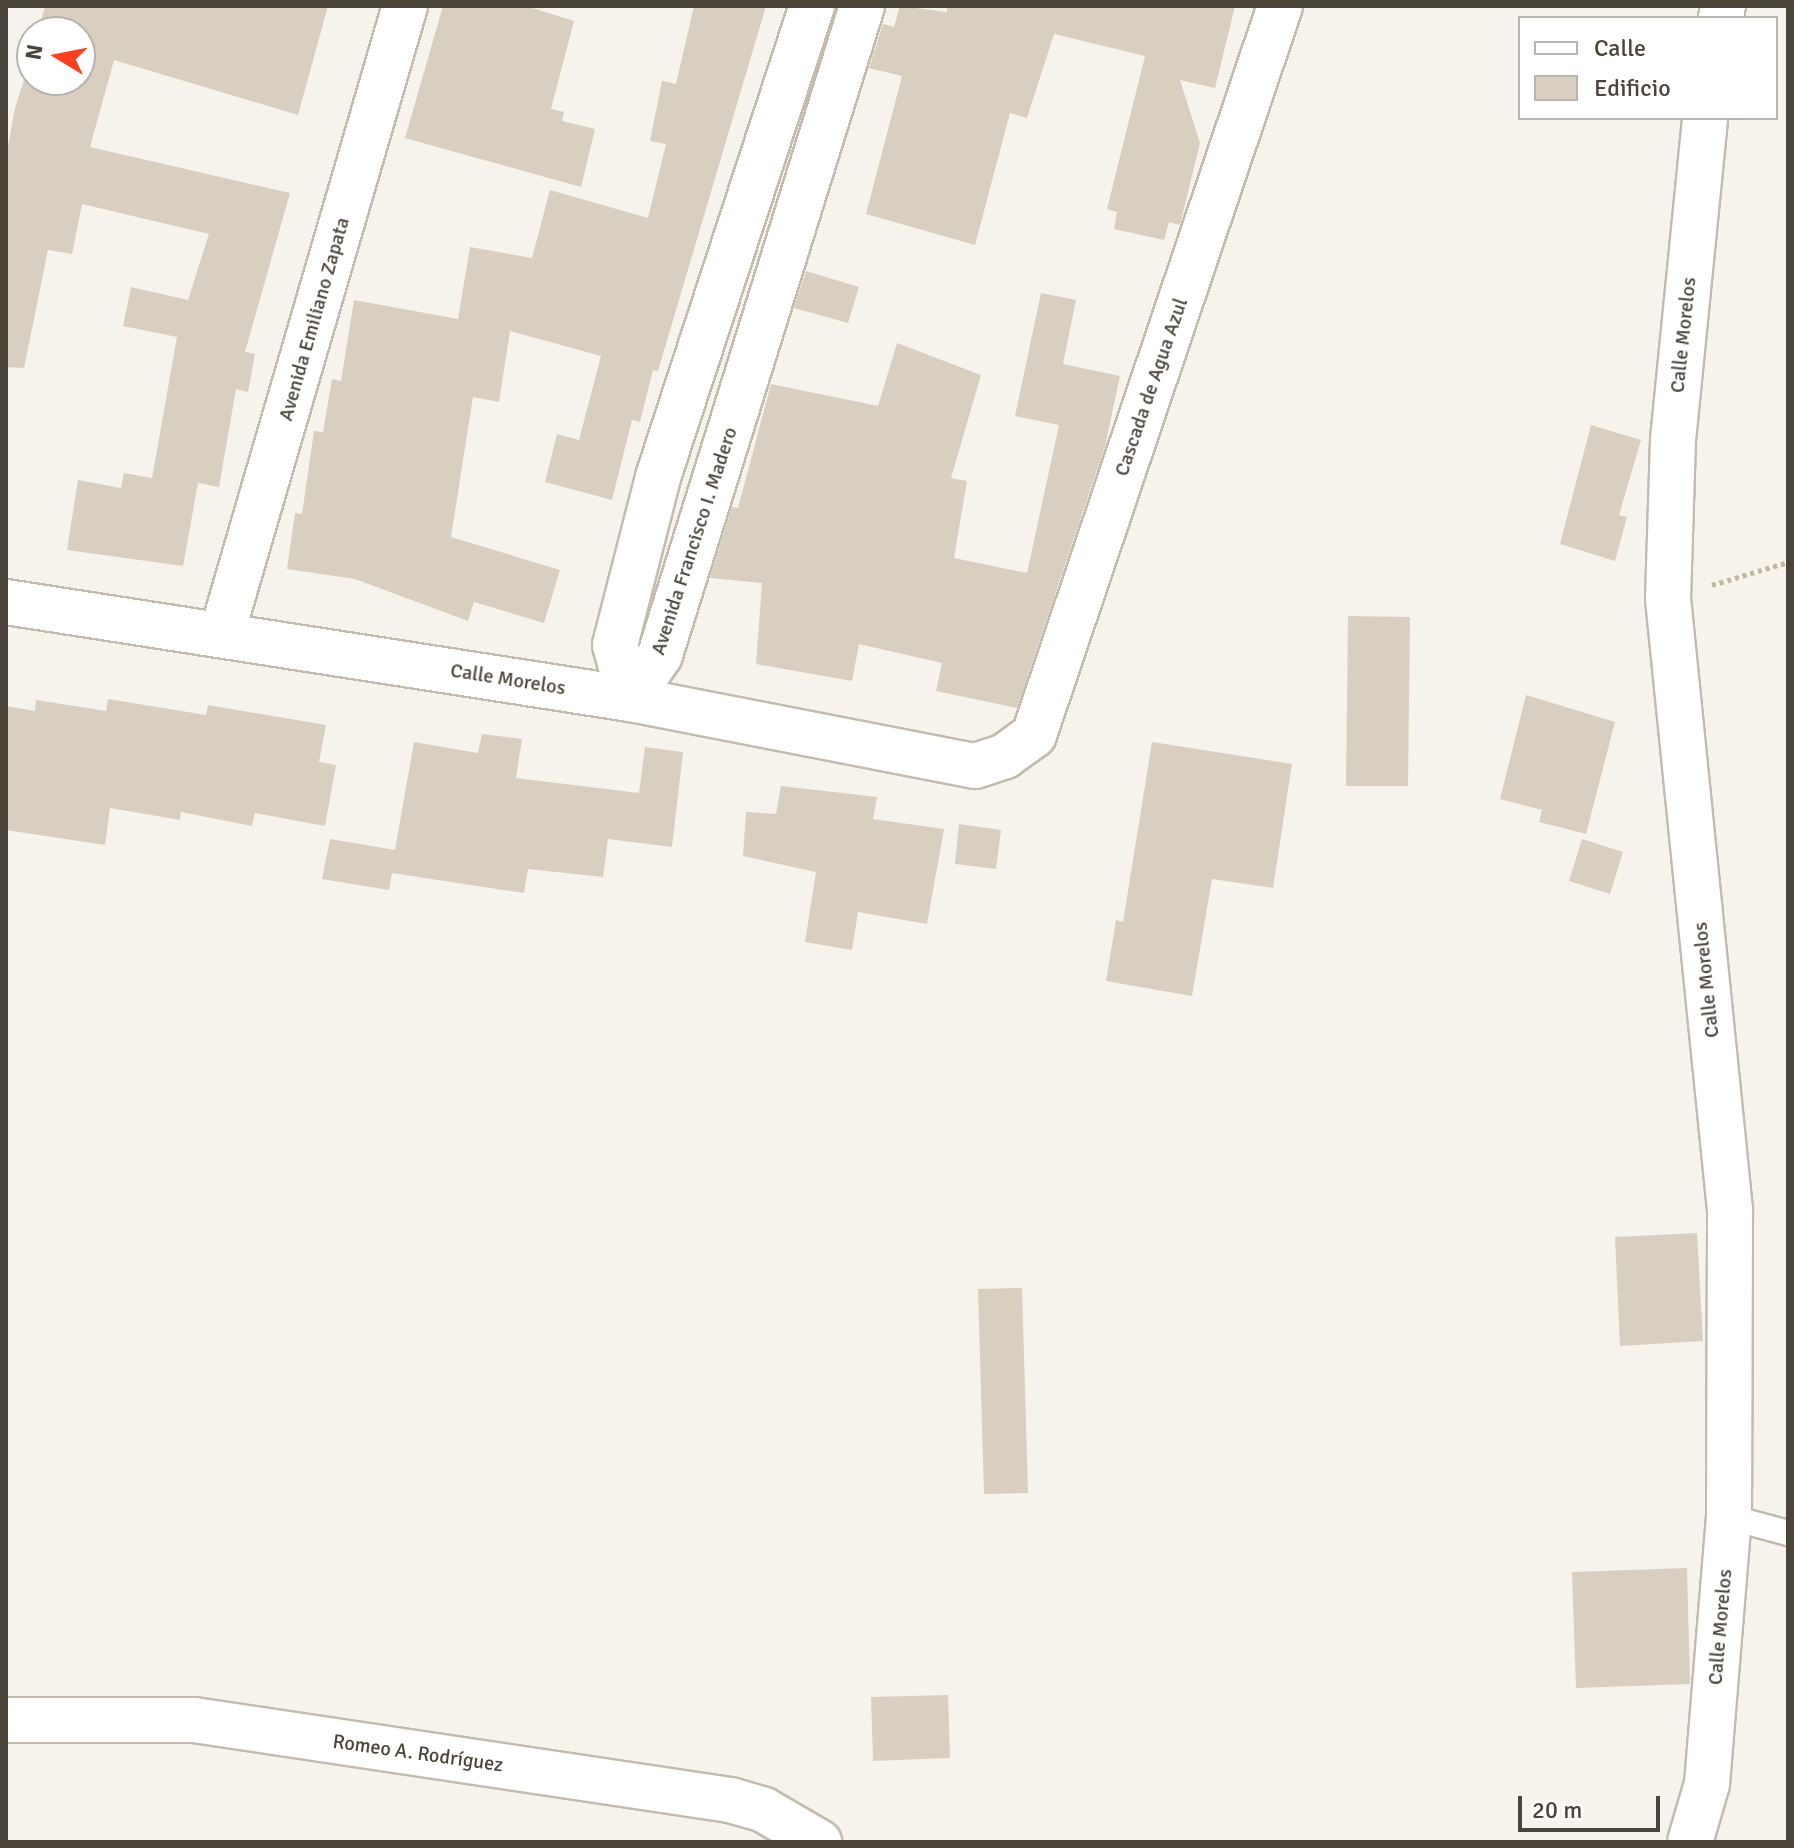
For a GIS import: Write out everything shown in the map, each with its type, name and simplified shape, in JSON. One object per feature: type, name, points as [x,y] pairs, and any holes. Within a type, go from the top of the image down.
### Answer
[{"type":"street","name":"Avenida Emiliano Zapata","points":[[222,633],[405,6]]},
{"type":"street","name":"Avenida Francisco I. Madero","points":[[630,699],[615,645],[659,474],[812,6]]},
{"type":"street","name":"Avenida Francisco I. Madero","points":[[630,699],[660,655],[862,6]]},
{"type":"street","name":"Cascada de Agua Azul","points":[[1005,756],[1034,735],[1280,6]]},
{"type":"street","name":"Calle Morelos","points":[[1690,1842],[1707,1784],[1729,1517],[1730,1210],[1668,599],[1673,440],[1705,120]]},
{"type":"street","name":"Calle Morelos","points":[[6,602],[222,633],[630,699],[975,766],[1005,756]]},
{"type":"street","name":"Romeo A. Rodríguez","points":[[6,1720],[194,1720],[714,1797],[764,1810],[819,1842]]},
{"type":"lane","points":[[1729,1517],[1788,1533]]},
{"type":"path","points":[[1668,599],[1788,562]]},
{"type":"building","points":[[45,6],[328,6],[298,115],[114,60],[90,147],[290,193],[245,352],[255,354],[248,392],[236,389],[219,487],[198,483],[183,566],[67,550],[78,480],[121,488],[124,473],[152,478],[177,337],[123,326],[131,287],[188,300],[209,234],[82,204],[72,254],[48,250],[24,368],[6,367],[6,157],[19,96],[96,96],[96,16],[42,16]]},
{"type":"building","points":[[443,6],[526,6],[574,21],[551,109],[564,112],[562,121],[595,129],[581,187],[405,138]]},
{"type":"building","points":[[694,6],[766,6],[658,371],[653,370],[640,422],[632,420],[612,500],[545,482],[557,434],[579,440],[601,356],[510,331],[499,402],[473,397],[451,537],[560,570],[544,623],[474,602],[468,621],[355,579],[287,569],[295,513],[302,514],[314,431],[323,432],[332,379],[341,381],[354,300],[458,319],[470,247],[532,258],[550,190],[648,218],[666,144],[650,141],[662,81],[676,84]]},
{"type":"building","points":[[900,6],[947,12],[947,6],[1235,6],[1215,88],[1180,80],[1200,143],[1180,225],[1169,222],[1164,240],[1114,229],[1117,212],[1107,209],[1145,56],[1054,34],[1027,118],[1010,113],[975,245],[866,214],[902,76],[869,68],[883,24],[894,27]]},
{"type":"building","points":[[806,271],[859,287],[848,323],[794,308]]},
{"type":"building","points":[[1041,293],[1076,300],[1063,364],[1120,376],[1105,446],[1017,708],[936,691],[942,663],[859,644],[852,681],[756,664],[762,583],[710,578],[732,507],[738,508],[771,384],[878,406],[897,343],[981,375],[951,478],[967,481],[954,558],[1027,573],[1059,425],[1015,416]]},
{"type":"building","points":[[1591,425],[1641,440],[1619,515],[1627,517],[1615,561],[1560,544]]},
{"type":"building","points":[[1348,616],[1410,617],[1408,786],[1346,786]]},
{"type":"building","points":[[1526,695],[1615,722],[1586,834],[1539,822],[1542,810],[1500,799]]},
{"type":"building","points":[[108,699],[206,715],[208,705],[326,725],[319,762],[336,765],[325,826],[255,813],[252,826],[181,812],[180,820],[110,808],[105,845],[6,830],[6,706],[35,711],[36,700],[106,711]]},
{"type":"building","points":[[482,734],[522,739],[516,778],[639,793],[645,747],[683,752],[672,847],[608,839],[603,877],[528,869],[524,893],[392,873],[389,890],[322,879],[330,839],[395,850],[414,742],[478,753]]},
{"type":"building","points":[[1152,742],[1292,764],[1273,888],[1212,879],[1192,996],[1106,981],[1116,920],[1123,922]]},
{"type":"building","points":[[781,786],[877,797],[873,819],[944,829],[927,924],[858,912],[852,950],[805,942],[816,872],[743,856],[746,812],[776,814]]},
{"type":"building","points":[[959,824],[1001,830],[996,869],[955,864]]},
{"type":"building","points":[[1582,839],[1623,852],[1610,894],[1569,881]]},
{"type":"building","points":[[1697,1233],[1703,1341],[1620,1346],[1615,1237]]},
{"type":"building","points":[[1022,1288],[1028,1493],[984,1494],[978,1289]]},
{"type":"building","points":[[1687,1568],[1690,1684],[1576,1688],[1572,1572]]},
{"type":"building","points":[[948,1695],[950,1758],[873,1761],[871,1697]]}]
